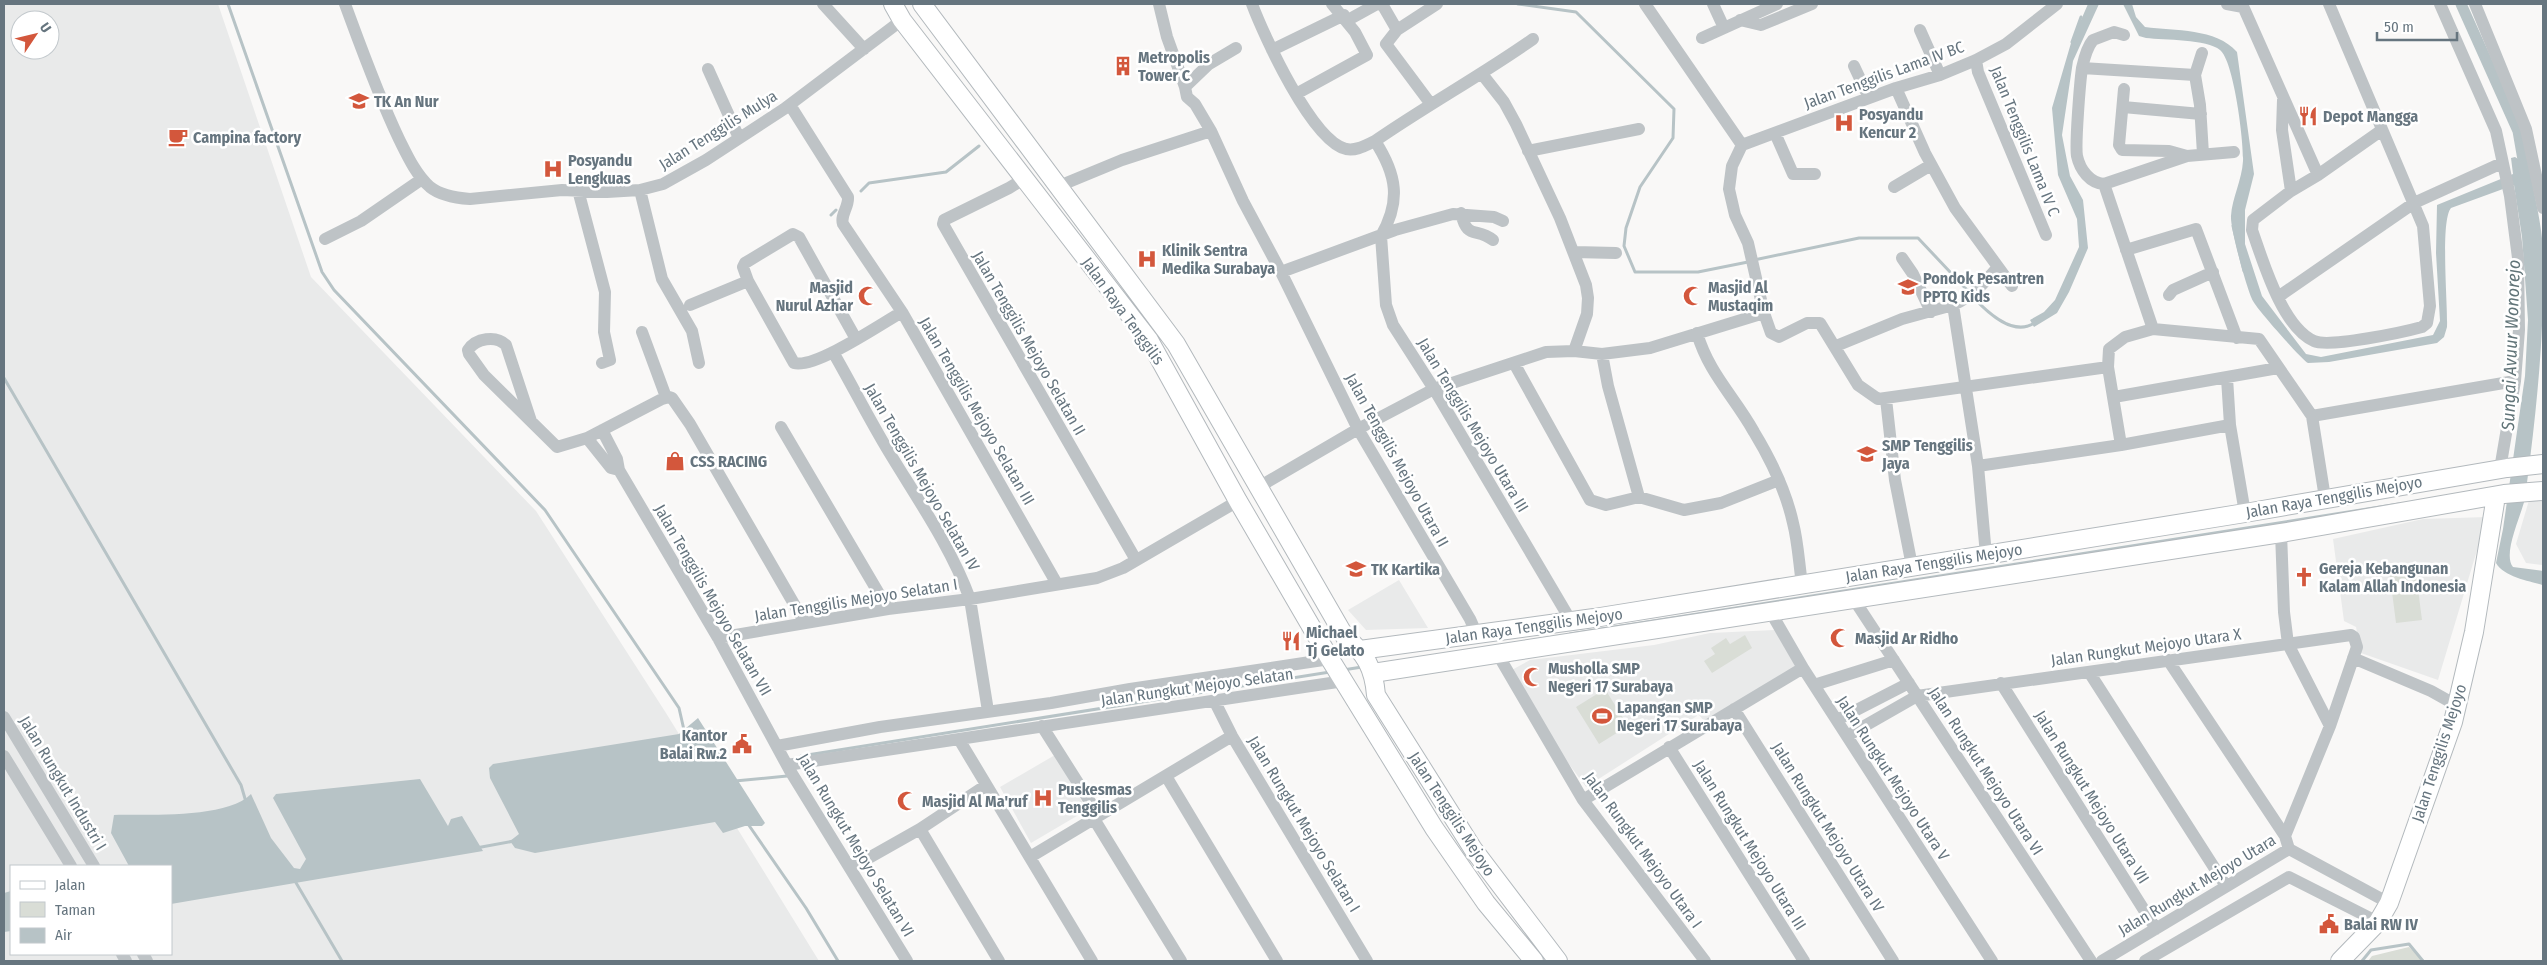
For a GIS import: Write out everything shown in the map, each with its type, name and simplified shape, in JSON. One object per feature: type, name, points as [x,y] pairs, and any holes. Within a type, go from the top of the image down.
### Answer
[{"type":"street","name":"Jalan Tenggilis Mulya","points":[[345,4],[382,104],[422,180],[436,191],[456,198],[470,199],[578,190],[607,192],[640,190],[663,184],[790,105],[902,20]]},
{"type":"street","points":[[823,4],[864,48]]},
{"type":"street","name":"Jalan Raya Tenggilis","points":[[893,4],[902,20],[1149,340],[1238,501],[1337,671]]},
{"type":"street","name":"Jalan Raya Tenggilis","points":[[924,4],[1172,338],[1344,636],[1367,662]]},
{"type":"street","name":"Jalan Tenggilis Mejoyo Utara II","points":[[1159,4],[1167,37],[1185,87],[1187,98],[1195,104],[1211,131],[1243,201],[1281,272],[1358,429],[1470,619],[1477,635]]},
{"type":"street","points":[[1252,4],[1272,50],[1296,94],[1317,124],[1338,145],[1356,149],[1376,141],[1430,103],[1482,74],[1533,39]]},
{"type":"street","points":[[1296,94],[1368,55],[1346,18],[1332,4]]},
{"type":"street","points":[[1272,50],[1377,4]]},
{"type":"street","points":[[1382,4],[1397,30]]},
{"type":"street","points":[[1430,103],[1386,44],[1397,30],[1437,4]]},
{"type":"street","points":[[1645,4],[1742,145],[1732,166],[1729,189],[1735,215],[1748,243],[1769,329],[1775,336],[1787,334],[1813,321],[1822,325],[1858,385],[1878,399],[2108,367]]},
{"type":"street","points":[[1713,4],[1724,28]]},
{"type":"street","points":[[1702,38],[1777,4]]},
{"type":"street","points":[[1740,20],[1761,25],[1812,4]]},
{"type":"street","points":[[2227,4],[2242,5],[2318,175]]},
{"type":"street","points":[[2329,4],[2414,203],[2425,239],[2430,306],[2425,326],[2403,332],[2335,343],[2314,342],[2293,323],[2278,297],[2260,252],[2252,225],[2257,216],[2291,191],[2318,175],[2382,130]]},
{"type":"street","points":[[2440,4],[2496,131],[2510,196],[2518,258],[2520,330],[2516,381],[2503,469]]},
{"type":"street","points":[[2474,4],[2526,129],[2543,208]]},
{"type":"street","name":"Jalan Tenggilis Lama IV BC","points":[[1742,145],[1896,88],[1940,75],[1976,60],[2006,44],[2054,5]]},
{"type":"street","points":[[1920,30],[1940,75]]},
{"type":"street","points":[[2124,35],[2114,32],[2093,40],[2082,68],[2077,154],[2086,174],[2097,183],[2104,184],[2187,156],[2234,152]]},
{"type":"street","points":[[1185,87],[1209,64],[1236,48]]},
{"type":"street","points":[[2202,53],[2195,75],[2201,114],[2203,154]]},
{"type":"street","name":"Jalan Tenggilis Lama IV C","points":[[1976,60],[1978,72],[2046,235]]},
{"type":"street","points":[[1854,66],[1869,98]]},
{"type":"street","points":[[2082,68],[2195,75]]},
{"type":"street","points":[[708,69],[739,138]]},
{"type":"street","points":[[1482,74],[1504,102],[1574,252],[1588,298],[1587,314],[1574,351]]},
{"type":"street","points":[[1896,88],[1932,165],[1955,208],[2012,286]]},
{"type":"street","points":[[2124,89],[2120,145],[2122,150],[2169,151],[2187,156]]},
{"type":"street","points":[[2283,98],[2282,130],[2291,191]]},
{"type":"street","name":"Jalan Tenggilis Mejoyo Selatan III","points":[[790,105],[848,197],[847,207],[842,220],[902,312],[1057,584]]},
{"type":"street","points":[[2123,107],[2201,114]]},
{"type":"street","points":[[1528,151],[1639,129]]},
{"type":"street","points":[[1059,186],[1122,160],[1211,131]]},
{"type":"street","points":[[1775,133],[1793,174],[1815,174]]},
{"type":"street","points":[[1376,141],[1392,174],[1395,196],[1391,218],[1381,236]]},
{"type":"street","points":[[1894,187],[1932,165]]},
{"type":"street","points":[[2278,297],[2414,203],[2502,165]]},
{"type":"street","name":"Jalan Tenggilis Mejoyo Selatan II","points":[[1024,179],[944,220],[943,224],[1136,560]]},
{"type":"street","points":[[326,240],[361,221],[422,180]]},
{"type":"street","points":[[2104,184],[2153,329]]},
{"type":"street","points":[[578,190],[605,292],[604,332],[610,360],[602,363]]},
{"type":"street","points":[[640,190],[662,279],[692,331],[699,363]]},
{"type":"street","points":[[1281,272],[1395,230],[1461,213],[1503,221]]},
{"type":"street","points":[[1461,213],[1464,227],[1469,231],[1493,240]]},
{"type":"street","points":[[2126,250],[2196,229],[2237,338]]},
{"type":"street","points":[[856,339],[799,237],[793,234],[745,263],[743,268],[748,281],[794,363],[805,363],[833,352],[856,339],[902,312]]},
{"type":"street","name":"Jalan Tenggilis Mejoyo Utara III","points":[[1381,236],[1383,283],[1388,312],[1393,325],[1434,389],[1571,621]]},
{"type":"street","points":[[1574,252],[1616,253]]},
{"type":"street","points":[[1902,258],[1913,274],[1931,312]]},
{"type":"street","points":[[1836,346],[1902,319],[1958,303],[1979,289],[1998,268]]},
{"type":"street","points":[[2168,296],[2173,290],[2213,272]]},
{"type":"street","points":[[690,305],[748,281]]},
{"type":"street","points":[[1958,303],[1965,388],[1978,466],[1986,554]]},
{"type":"street","points":[[1257,488],[1358,429],[1434,389],[1546,352],[1574,351],[1602,354],[1650,348],[1764,313]]},
{"type":"street","points":[[2122,445],[2108,367],[2109,349],[2125,336],[2153,329],[2262,341],[2278,368],[2312,416],[2325,498]]},
{"type":"street","points":[[642,332],[666,397]]},
{"type":"street","points":[[1697,333],[1703,354],[1714,374],[1754,432],[1779,480],[1794,523],[1802,584]]},
{"type":"street","points":[[531,421],[506,345],[493,339],[477,341],[472,344],[468,350],[472,360],[484,375],[531,421],[558,447],[587,438],[666,397],[674,400],[710,457],[805,623]]},
{"type":"street","name":"Jalan Tenggilis Mejoyo Selatan IV","points":[[833,352],[888,451],[934,525],[970,599],[988,711]]},
{"type":"street","points":[[1602,354],[1608,386],[1639,497]]},
{"type":"street","points":[[1514,363],[1590,500],[1606,505],[1639,497],[1684,510],[1722,503],[1779,480]]},
{"type":"street","points":[[2114,397],[2278,368]]},
{"type":"street","points":[[2228,378],[2230,424],[2245,513]]},
{"type":"street","points":[[2312,416],[2516,381]]},
{"type":"street","points":[[1886,399],[1895,480],[1912,566]]},
{"type":"street","points":[[1190,415],[1210,404]]},
{"type":"street","points":[[1978,466],[2122,445],[2230,424]]},
{"type":"street","points":[[781,427],[888,609]]},
{"type":"street","name":"Jalan Tenggilis Mejoyo Selatan VII","points":[[602,430],[617,459],[619,470],[718,638],[777,746]]},
{"type":"street","name":"Jalan Tenggilis Mejoyo Selatan VII","points":[[587,438],[611,468],[619,470]]},
{"type":"street","name":"Jalan Raya Tenggilis Mejoyo","points":[[1367,662],[1477,635],[1571,621],[1599,627],[1770,611],[1853,598],[1935,574],[1986,554],[2540,464]]},
{"type":"street","name":"Jalan Raya Tenggilis Mejoyo","points":[[1367,662],[1497,653],[1599,627],[1802,584],[1912,566],[1935,574],[2281,533],[2500,495],[2540,491]]},
{"type":"street","name":"Jalan Tenggilis Mejoyo","points":[[2340,961],[2378,922],[2389,903],[2453,722],[2474,632],[2500,495]]},
{"type":"street","name":"Jalan Tenggilis Mejoyo Selatan I","points":[[718,638],[888,609],[970,599],[1097,578],[1136,560],[1238,501]]},
{"type":"street","points":[[2281,533],[2284,612],[2288,644],[2330,726]]},
{"type":"street","points":[[1290,591],[1311,581]]},
{"type":"street","name":"Jalan Rungkut Mejoyo Utara VI","points":[[1853,598],[2091,961]]},
{"type":"street","name":"Jalan Rungkut Mejoyo Utara V","points":[[1770,611],[1814,685],[1992,961]]},
{"type":"street","name":"Jalan Rungkut Mejoyo Utara X","points":[[1917,696],[2351,635],[2354,637],[2355,652]]},
{"type":"street","points":[[2285,836],[2330,726],[2355,652],[2456,705]]},
{"type":"street","name":"Jalan Rungkut Mejoyo Utara I","points":[[1497,653],[1583,800],[1705,961]]},
{"type":"street","points":[[1814,685],[1894,660]]},
{"type":"street","points":[[2168,660],[2285,836],[2289,849]]},
{"type":"street","name":"Jalan Tenggilis Mejoyo","points":[[1367,662],[1376,695],[1452,816],[1525,920],[1558,961]]},
{"type":"street","points":[[1583,800],[1804,668]]},
{"type":"street","name":"Jalan Tenggilis Mejoyo","points":[[1337,671],[1434,828],[1486,903],[1534,961]]},
{"type":"street","name":"Jalan Rungkut Mejoyo Selatan","points":[[777,746],[880,727],[988,711],[1051,716],[1215,702],[1337,671]]},
{"type":"street","name":"Jalan Rungkut Mejoyo Selatan","points":[[787,766],[960,741],[1051,716],[1130,688],[1337,671]]},
{"type":"street","points":[[2089,672],[2226,886]]},
{"type":"street","points":[[1837,720],[1909,682]]},
{"type":"street","name":"Jalan Rungkut Mejoyo Utara VII","points":[[2001,683],[2156,929]]},
{"type":"street","points":[[1847,736],[1917,696]]},
{"type":"street","name":"Jalan Rungkut Mejoyo Selatan I","points":[[1215,702],[1232,736],[1367,961]]},
{"type":"street","name":"Jalan Rungkut Mejoyo Utara IV","points":[[1734,709],[1894,961]]},
{"type":"street","points":[[1051,716],[1096,818],[1181,961]]},
{"type":"street","name":"Jalan Rungkut Industri I","points":[[4,717],[93,865]]},
{"type":"street","points":[[1030,856],[1232,736]]},
{"type":"street","points":[[960,741],[985,786],[1030,856],[1092,961]]},
{"type":"street","name":"Jalan Rungkut Mejoyo Selatan VI","points":[[777,746],[787,766],[907,961]]},
{"type":"street","name":"Jalan Rungkut Mejoyo Utara III","points":[[1669,747],[1804,961]]},
{"type":"street","points":[[4,756],[70,865]]},
{"type":"street","points":[[1166,776],[1277,961]]},
{"type":"street","points":[[851,868],[920,829],[985,786]]},
{"type":"street","points":[[1434,828],[1452,816]]},
{"type":"street","points":[[920,829],[999,961]]},
{"type":"street","name":"Jalan Rungkut Mejoyo Utara","points":[[2102,961],[2289,849],[2389,903]]},
{"type":"street","points":[[2145,961],[2290,877],[2378,922]]},
{"type":"street","points":[[2336,900],[2347,880]]},
{"type":"shaded area","points":[[4,4],[218,4],[311,277],[536,511],[666,713],[819,961],[4,961]]},
{"type":"shaded area","points":[[2543,495],[2543,565],[2526,563],[2516,544],[2530,497]]},
{"type":"shaded area","points":[[2487,517],[2438,680],[2361,653],[2356,627],[2344,621],[2333,539],[2423,519]]},
{"type":"shaded area","points":[[1399,580],[1428,628],[1366,630],[1348,610]]},
{"type":"shaded area","points":[[1775,630],[1797,666],[1704,721],[1691,705],[1697,716],[1586,787],[1554,744],[1510,671],[1530,660],[1654,645],[1710,633]]},
{"type":"shaded area","name":"Puskesmas Tenggilis","points":[[1055,755],[1087,810],[1031,843],[1000,787]]},
{"type":"green space","points":[[2415,566],[2422,620],[2396,623],[2389,569]]},
{"type":"green space","points":[[1745,635],[1752,648],[1712,673],[1704,661],[1715,654],[1711,648],[1726,638],[1730,644]]},
{"type":"green space","name":"Lapangan SMP Negeri 17 Surabaya","points":[[1605,689],[1628,726],[1599,744],[1576,707]]},
{"type":"green space","points":[[2409,947],[2425,961],[2368,961],[2372,956]]},
{"type":"water","points":[[2088,4],[2099,4],[2073,61],[2062,135],[2070,176],[2083,200],[2088,248],[2069,292],[2057,313],[2034,327],[2030,320],[2044,312],[2055,300],[2079,247],[2077,219],[2058,175],[2052,108],[2071,43]]},
{"type":"water","points":[[2123,4],[2132,4],[2136,17],[2145,27],[2182,30],[2207,35],[2228,44],[2237,52],[2254,174],[2245,210],[2245,244],[2262,296],[2306,354],[2321,357],[2433,335],[2440,321],[2436,253],[2437,205],[2513,174],[2511,158],[2515,157],[2529,166],[2542,241],[2543,313],[2533,437],[2525,498],[2511,544],[2510,561],[2513,567],[2543,571],[2543,585],[2511,575],[2496,563],[2503,529],[2525,376],[2528,320],[2522,237],[2514,185],[2451,208],[2448,216],[2445,245],[2447,327],[2444,337],[2437,343],[2329,362],[2308,363],[2279,334],[2253,301],[2239,259],[2231,216],[2242,168],[2243,151],[2234,85],[2225,57],[2214,46],[2139,36]]},
{"type":"water","points":[[698,718],[765,823],[762,826],[745,826],[723,833],[715,822],[535,853],[515,848],[510,841],[519,834],[490,778],[489,768],[493,764],[679,734]]},
{"type":"water","points":[[420,779],[448,826],[451,819],[462,816],[483,851],[172,904],[172,865],[128,865],[111,833],[114,815],[187,814],[224,808],[239,802],[251,794],[271,838],[294,868],[300,869],[306,859],[273,798],[276,794]]},
{"type":"water","points":[[10,891],[10,931],[4,932],[4,893]]},
{"type":"waterway","points":[[228,4],[322,272],[334,290],[545,510],[679,708],[684,730]]},
{"type":"waterway","points":[[1518,4],[1576,12],[1674,109],[1673,138],[1640,187],[1626,228],[1624,246],[1635,272],[1698,272],[1748,262]]},
{"type":"waterway","name":"Sungai Avuur Wonorejo","points":[[2461,4],[2518,131],[2526,177]]},
{"type":"waterway","points":[[2072,42],[2081,17]]},
{"type":"waterway","points":[[861,191],[869,183],[946,172],[979,146]]},
{"type":"waterway","points":[[831,215],[836,210]]},
{"type":"waterway","points":[[2233,226],[2244,271]]},
{"type":"waterway","points":[[1754,260],[1859,238],[1918,238],[1968,291]]},
{"type":"waterway","points":[[1974,298],[2002,322],[2019,327],[2028,326],[2036,322]]},
{"type":"waterway","points":[[4,378],[241,785],[246,802]]},
{"type":"waterway","points":[[1570,634],[2399,504]]},
{"type":"waterway","points":[[1343,670],[1362,667]]},
{"type":"waterway","points":[[801,756],[1330,672]]},
{"type":"waterway","points":[[735,781],[787,776]]},
{"type":"waterway","points":[[748,824],[806,908],[838,961]]},
{"type":"waterway","points":[[476,848],[514,841]]},
{"type":"waterway","points":[[295,881],[342,961]]},
{"type":"waterway","points":[[2362,961],[2371,950],[2409,944],[2423,961]]},
{"type":"place","name":"Metropolis Tower C","points":[[1123,66]]},
{"type":"place","name":"TK An Nur","points":[[359,101]]},
{"type":"place","name":"Depot Mangga","points":[[2308,116]]},
{"type":"place","name":"Posyandu Kencur 2","points":[[1844,123]]},
{"type":"place","name":"Campina factory","points":[[178,137]]},
{"type":"place","name":"Posyandu Lengkuas","points":[[553,169]]},
{"type":"place","name":"Klinik Sentra Medika Surabaya","points":[[1147,259]]},
{"type":"place","name":"Pondok Pesantren PPTQ Kids","points":[[1908,287]]},
{"type":"place","name":"Masjid Nurul Azhar","points":[[868,296]]},
{"type":"place","name":"Masjid Al Mustaqim","points":[[1693,296]]},
{"type":"place","name":"SMP Tenggilis Jaya","points":[[1867,454]]},
{"type":"place","name":"CSS RACING","points":[[675,461]]},
{"type":"place","name":"TK Kartika","points":[[1356,569]]},
{"type":"place","name":"Gereja Kebangunan Kalam Allah Indonesia","points":[[2304,577]]},
{"type":"place","name":"Masjid Ar Ridho","points":[[1840,638]]},
{"type":"place","name":"Michael Tj Gelato","points":[[1291,641]]},
{"type":"place","name":"Musholla SMP Negeri 17 Surabaya","points":[[1533,677]]},
{"type":"place","name":"Lapangan SMP Negeri 17 Surabaya","points":[[1602,716]]},
{"type":"place","name":"Kantor Balai Rw.2","points":[[742,744]]},
{"type":"place","name":"Puskesmas Tenggilis","points":[[1043,798]]},
{"type":"place","name":"Masjid Al Ma'ruf","points":[[907,801]]},
{"type":"place","name":"Balai RW IV","points":[[2329,924]]}]
